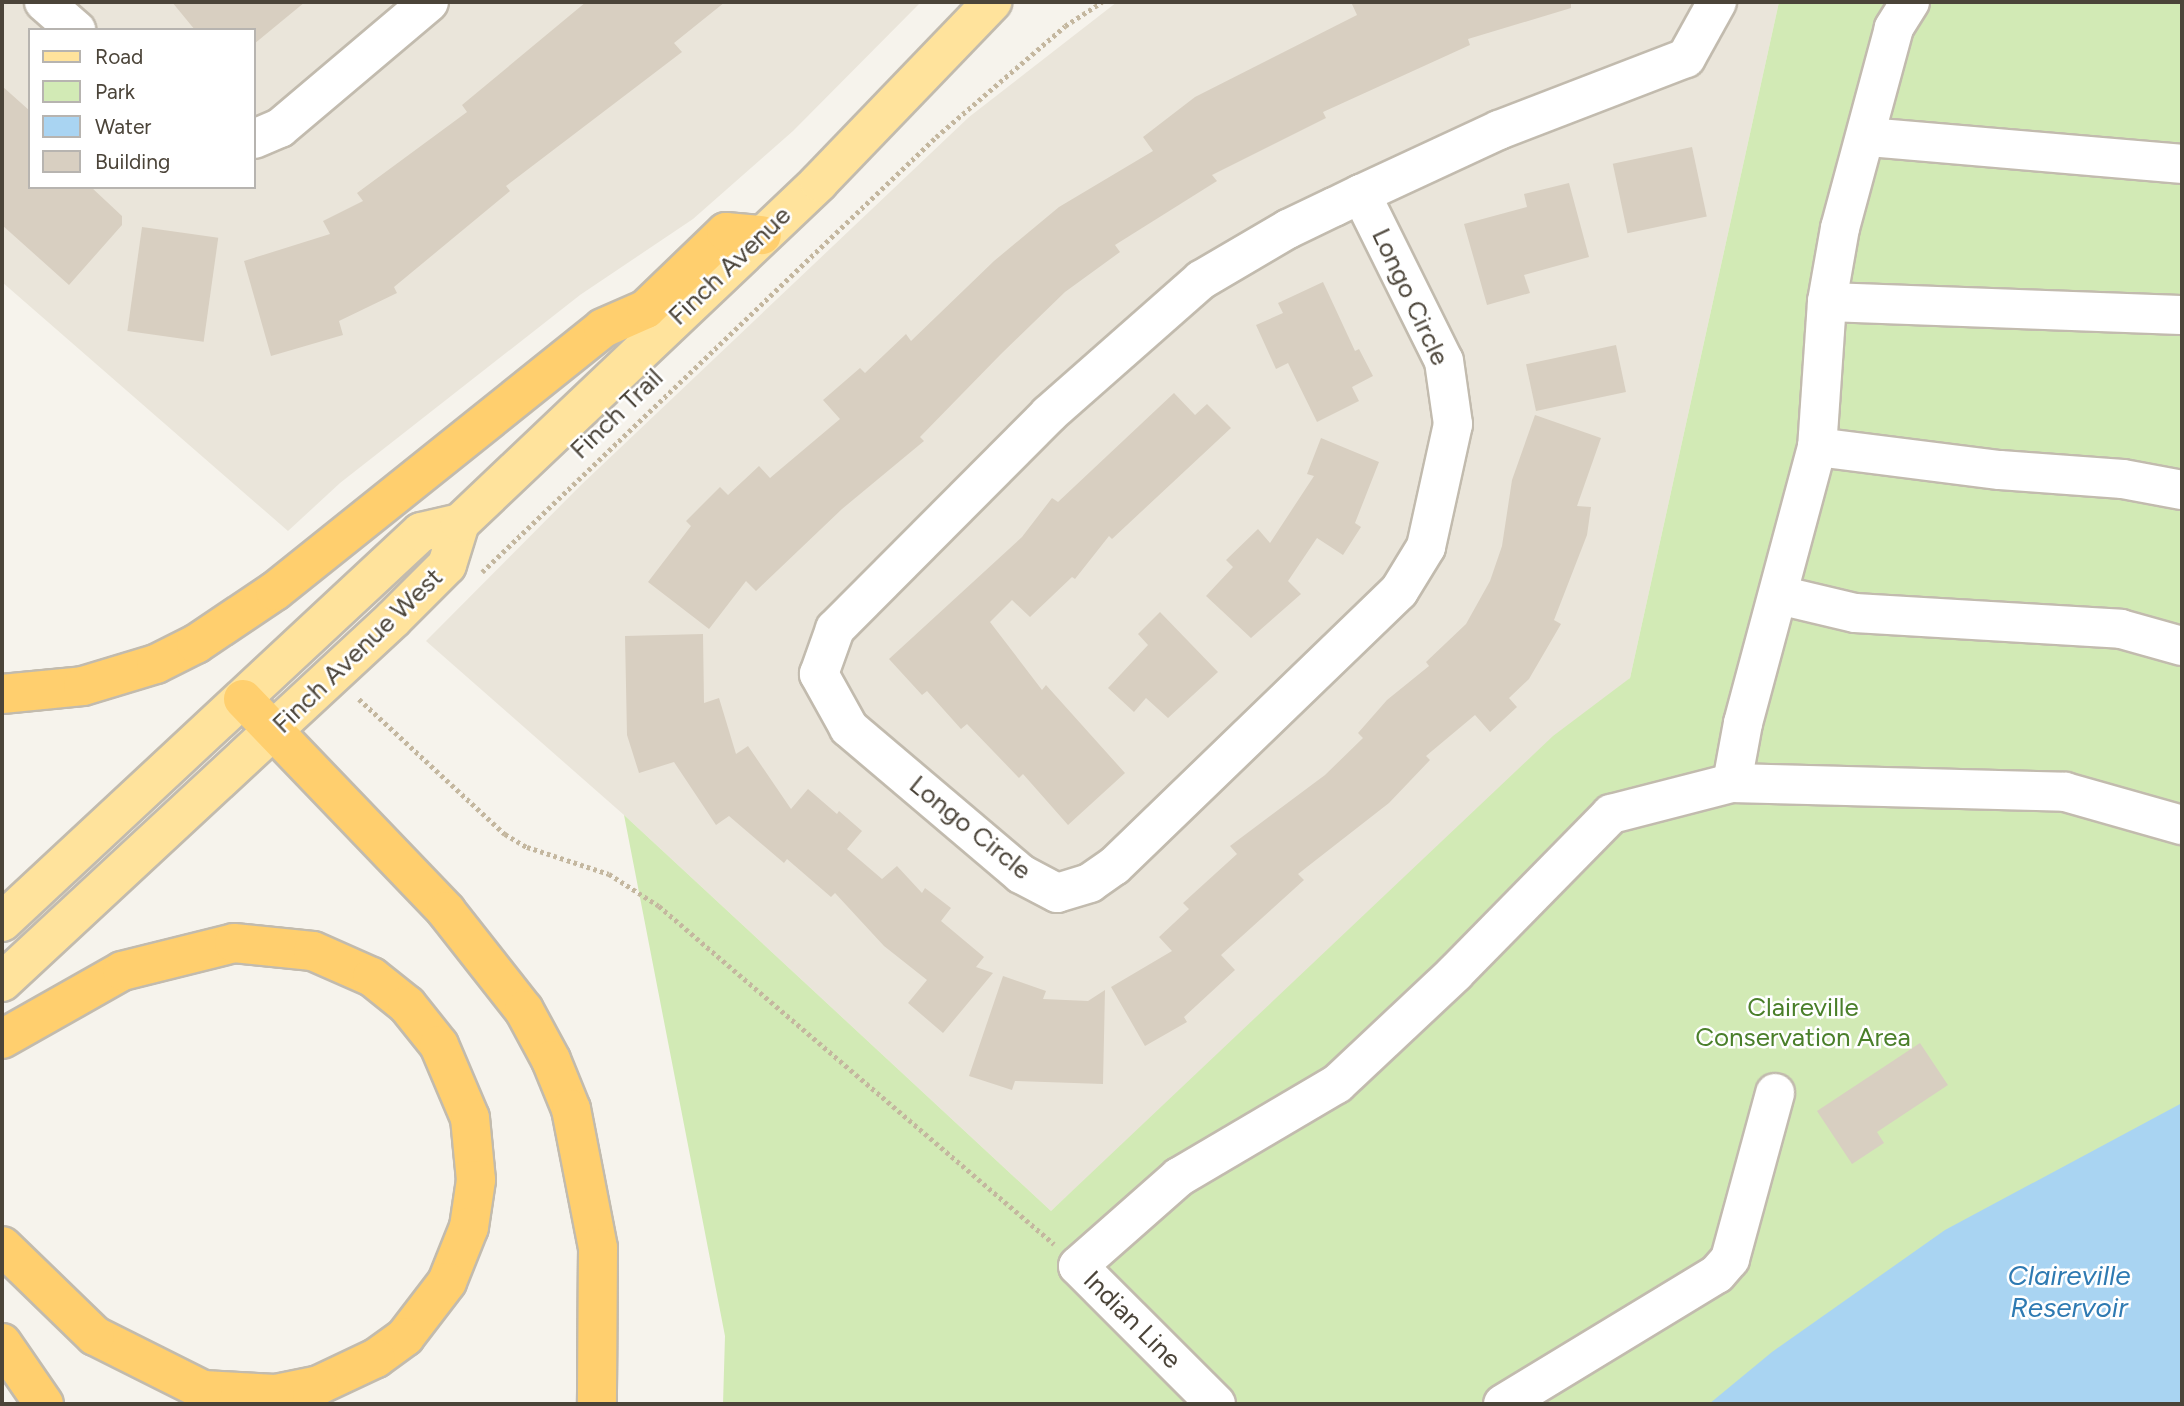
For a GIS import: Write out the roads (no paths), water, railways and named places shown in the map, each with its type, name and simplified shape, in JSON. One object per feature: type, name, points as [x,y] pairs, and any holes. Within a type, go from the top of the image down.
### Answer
[{"type":"highway","points":[[2,694],[109,679],[156,664],[196,644],[275,591],[603,328],[646,309],[726,232],[762,235]]},
{"type":"highway","points":[[243,699],[446,911],[524,1010],[551,1060],[571,1109],[598,1248],[597,1404]]},
{"type":"highway","points":[[2,1039],[122,971],[234,943],[313,951],[372,977],[407,1005],[439,1045],[455,1075],[470,1118],[476,1180],[469,1227],[447,1282],[405,1337],[376,1358],[319,1385],[275,1394],[203,1390],[95,1336],[2,1246]]},
{"type":"highway","points":[[2,1343],[44,1404]]},
{"type":"main road","name":"Finch Avenue","points":[[460,523],[762,235],[992,2]]},
{"type":"main road","name":"Finch Avenue West","points":[[2,922],[421,532],[460,523]]},
{"type":"main road","name":"Finch Avenue West","points":[[2,982],[274,732],[447,565],[460,523]]},
{"type":"street","points":[[44,2],[74,28]]},
{"type":"street","points":[[256,138],[280,128],[429,2]]},
{"type":"street","name":"Longo Circle","points":[[1361,194],[1444,360],[1453,424],[1426,547],[1399,591],[1114,866],[1090,883],[1058,893],[1021,874],[849,727],[819,674],[835,629],[1049,414],[1201,280],[1288,229],[1361,194],[1499,130],[1686,58],[1717,2]]},
{"type":"street","points":[[1910,2],[1894,28],[1867,137],[1840,228],[1827,302],[1817,447],[1743,723],[1732,783],[2065,792],[2182,825]]},
{"type":"street","points":[[1867,137],[2182,164]]},
{"type":"street","points":[[1827,302],[2182,315]]},
{"type":"street","points":[[1817,447],[2000,470],[2123,479],[2182,490]]},
{"type":"street","points":[[1779,595],[1855,613],[2121,629],[2182,646]]},
{"type":"street","name":"Indian Line","points":[[1216,1404],[1078,1266],[1179,1177],[1337,1084],[1455,973],[1611,814],[1732,783]]},
{"type":"street","points":[[1503,1404],[1717,1274],[1730,1259],[1775,1093]]},
{"type":"water","name":"Claireville Reservoir","points":[[2182,1103],[2182,1404],[1709,1404],[1772,1352],[1945,1230]]},
{"type":"park label","name":"Claireville Conservation Area","points":[[1803,1023]]}]
